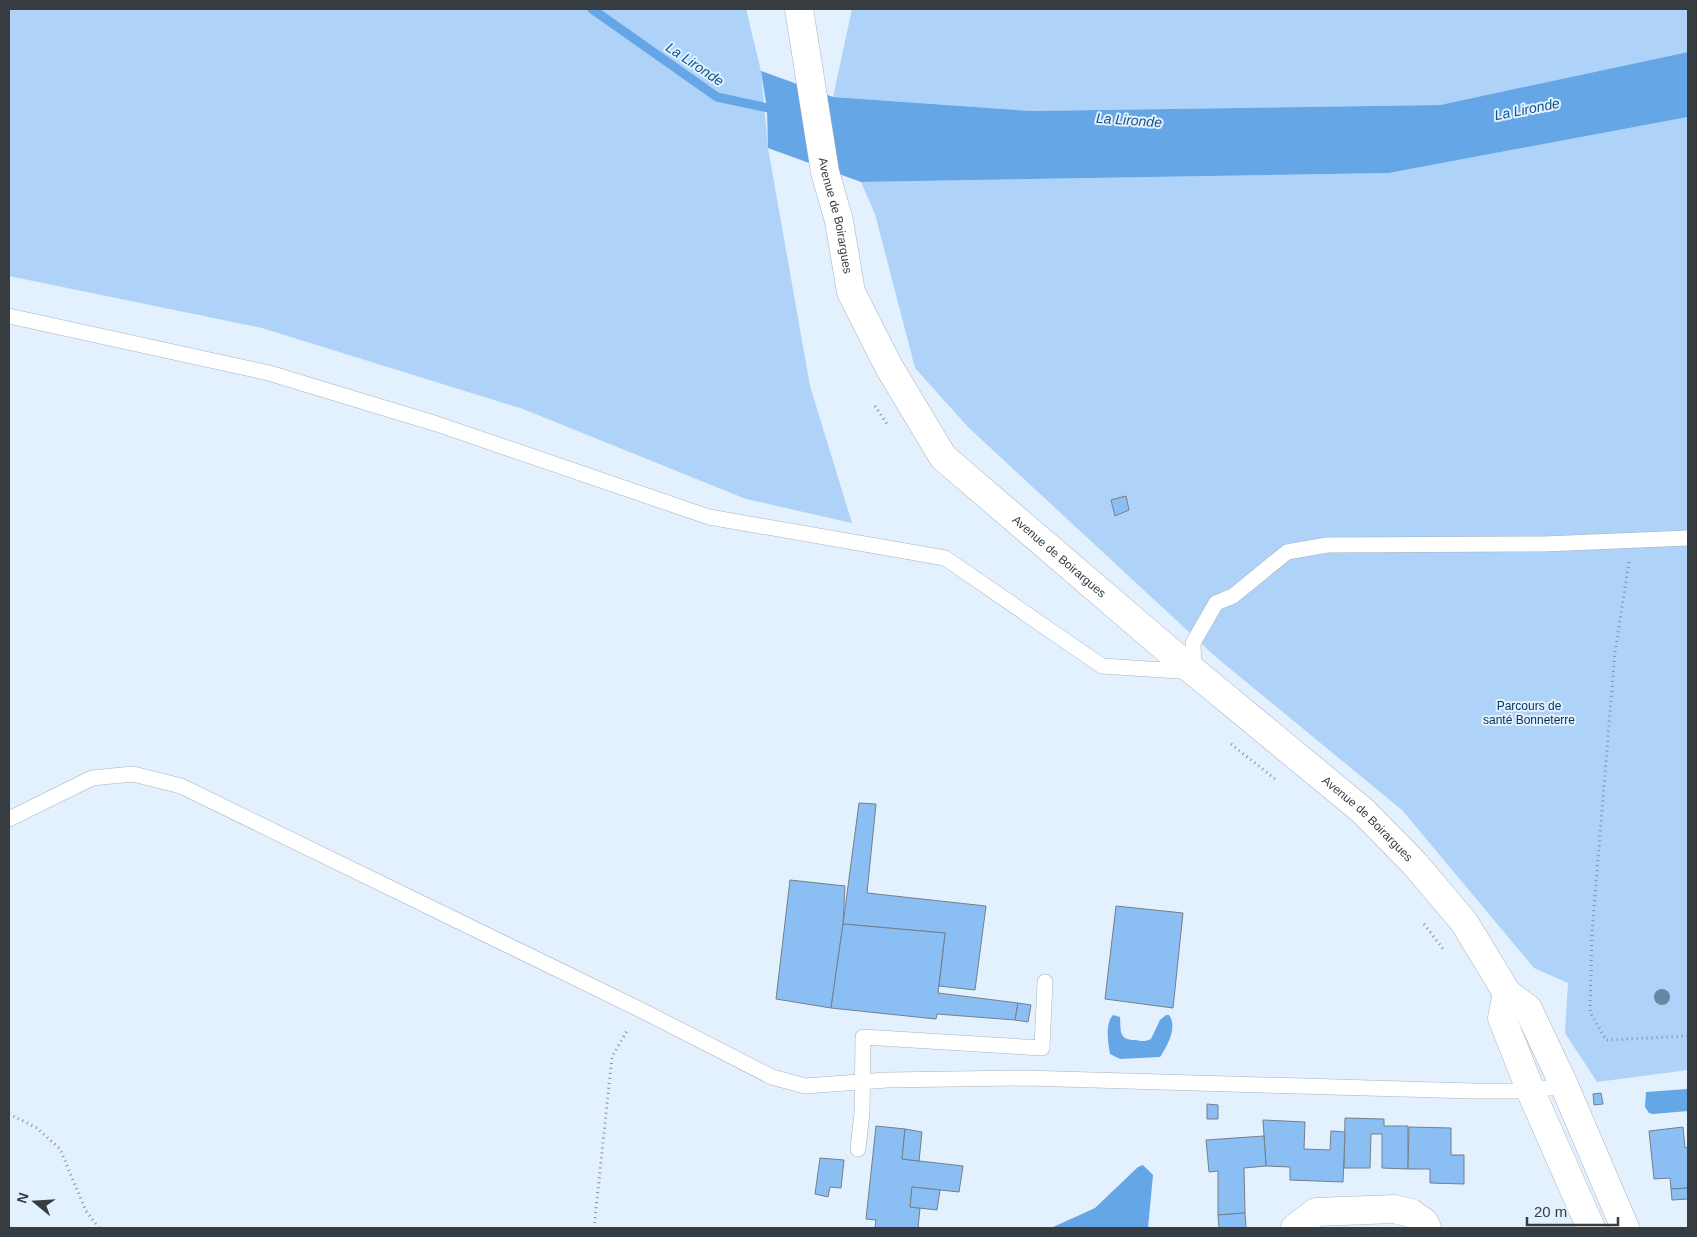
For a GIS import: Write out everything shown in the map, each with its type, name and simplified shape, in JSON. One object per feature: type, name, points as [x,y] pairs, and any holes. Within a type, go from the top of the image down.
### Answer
[{"type":"main road","name":"Avenue de Boirargues","points":[[799,9],[807,69],[825,172],[839,221],[851,292],[889,367],[943,457],[1194,672],[1363,811],[1414,863],[1464,922],[1507,993],[1528,1009],[1564,1085],[1625,1228]]},
{"type":"main road","points":[[1507,993],[1502,1018],[1531,1091],[1592,1228]]},
{"type":"main road","points":[[1296,1228],[1316,1212],[1394,1209],[1411,1213],[1424,1222],[1427,1228]]},
{"type":"lane","points":[[9,316],[269,373],[437,424],[709,517],[944,558],[1102,666],[1194,672],[1193,643],[1216,603],[1233,596],[1287,552],[1327,544],[1544,544],[1688,538]]},
{"type":"lane","points":[[9,819],[92,778],[132,774],[181,786],[643,1011],[772,1078],[806,1086],[862,1082],[1025,1078],[1531,1091],[1564,1085]]},
{"type":"lane","points":[[858,1149],[862,1082],[862,1036],[1042,1048],[1045,982]]},
{"type":"path","points":[[1632,539],[1615,662],[1592,932],[1590,1012],[1606,1040],[1688,1036]]},
{"type":"path","points":[[594,1228],[612,1057],[624,1034],[643,1011]]},
{"type":"path","points":[[9,1114],[37,1128],[60,1149],[86,1211],[98,1228]]},
{"type":"green space","points":[[9,9],[746,9],[761,71],[768,148],[810,386],[852,523],[746,499],[523,409],[262,328],[9,276]]},
{"type":"green space","points":[[852,9],[1688,9],[1688,52],[1440,105],[1031,111],[833,97]]},
{"type":"green space","name":"Parcours de santé Bonneterre","points":[[1688,117],[1688,1070],[1597,1082],[1565,1033],[1568,983],[1534,968],[1402,810],[1217,658],[968,427],[915,368],[875,214],[861,182],[1389,173]]},
{"type":"water","points":[[1688,52],[1688,117],[1389,173],[861,182],[768,148],[767,109],[761,71],[833,97],[1031,111],[1440,105]]},
{"type":"water","points":[[1113,1015],[1120,1017],[1123,1036],[1130,1040],[1147,1041],[1151,1039],[1160,1020],[1169,1015],[1172,1031],[1160,1057],[1120,1059],[1110,1054],[1108,1028]]},
{"type":"water","points":[[1687,1089],[1688,1111],[1653,1114],[1649,1113],[1645,1107],[1646,1092]]},
{"type":"water","points":[[1143,1165],[1153,1175],[1148,1228],[1051,1228],[1095,1208],[1138,1167]]},
{"type":"building","points":[[1126,496],[1129,510],[1115,516],[1111,500]]},
{"type":"building","points":[[859,803],[876,804],[867,893],[986,906],[975,990],[939,986],[945,933],[843,924]]},
{"type":"building","points":[[790,880],[845,886],[843,924],[831,1008],[776,999]]},
{"type":"building","points":[[1116,906],[1183,913],[1173,1008],[1105,999]]},
{"type":"building","points":[[843,924],[945,933],[938,993],[1018,1003],[1015,1020],[937,1014],[936,1019],[831,1008]]},
{"type":"building","points":[[1018,1003],[1031,1005],[1028,1022],[1015,1020]]},
{"type":"building","points":[[1601,1093],[1603,1104],[1594,1105],[1593,1094]]},
{"type":"building","points":[[1207,1104],[1218,1105],[1218,1119],[1207,1119]]},
{"type":"building","points":[[1345,1118],[1384,1119],[1384,1126],[1408,1126],[1408,1169],[1382,1168],[1382,1134],[1371,1134],[1370,1168],[1344,1168]]},
{"type":"building","points":[[1263,1120],[1305,1122],[1304,1149],[1330,1150],[1331,1131],[1345,1132],[1343,1182],[1290,1180],[1290,1167],[1266,1166]]},
{"type":"building","points":[[876,1126],[905,1129],[902,1159],[963,1166],[959,1192],[912,1187],[910,1207],[920,1208],[918,1228],[875,1228],[876,1220],[866,1219]]},
{"type":"building","points":[[1409,1127],[1451,1128],[1451,1155],[1464,1155],[1464,1184],[1430,1183],[1430,1169],[1408,1169]]},
{"type":"building","points":[[1683,1127],[1685,1148],[1688,1147],[1688,1188],[1671,1189],[1670,1178],[1654,1179],[1649,1131]]},
{"type":"building","points":[[905,1129],[922,1132],[919,1161],[902,1159]]},
{"type":"building","points":[[1264,1136],[1266,1166],[1244,1168],[1245,1213],[1218,1215],[1218,1171],[1209,1172],[1206,1140]]},
{"type":"building","points":[[820,1158],[844,1160],[841,1188],[830,1187],[828,1197],[815,1194]]},
{"type":"building","points":[[912,1187],[940,1190],[937,1210],[910,1207]]},
{"type":"building","points":[[1688,1188],[1688,1199],[1672,1200],[1671,1189]]},
{"type":"building","points":[[1245,1213],[1246,1228],[1219,1228],[1218,1215]]},
{"type":"waterway","name":"La Lironde","points":[[592,9],[717,97],[777,110]]}]
